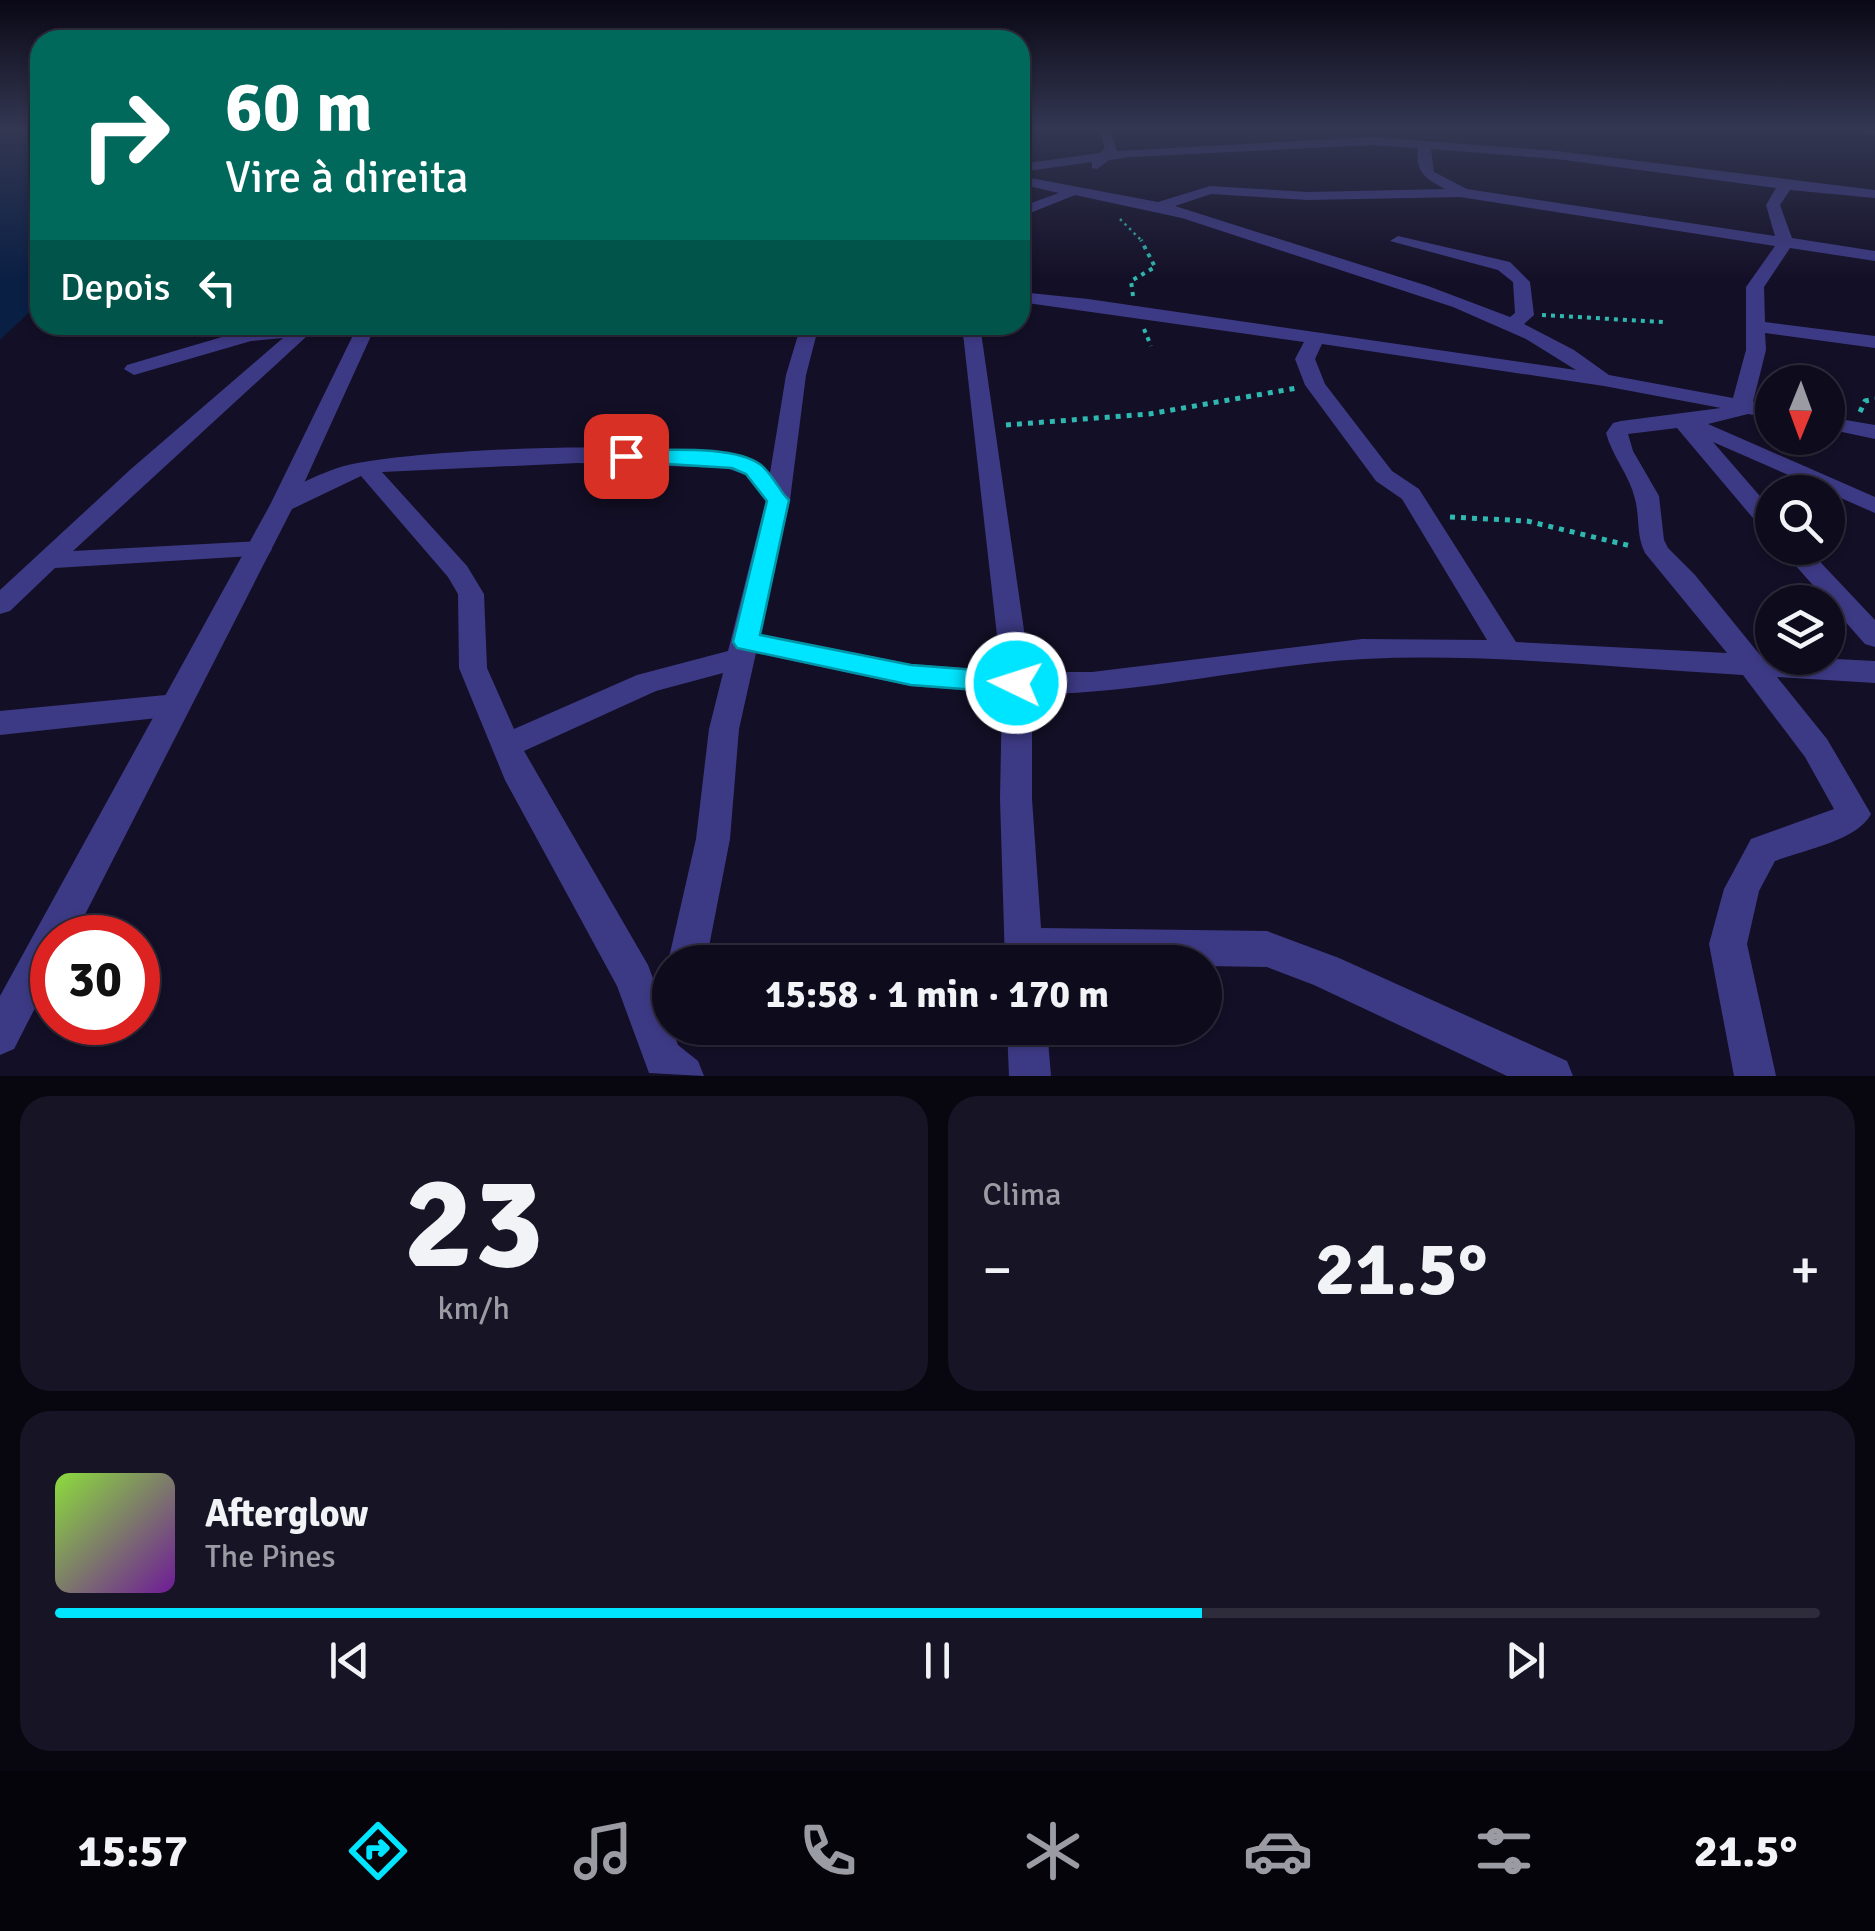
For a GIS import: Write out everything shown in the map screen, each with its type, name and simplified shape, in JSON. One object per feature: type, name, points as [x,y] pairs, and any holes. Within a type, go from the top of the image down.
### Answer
[{"type":"street","points":[[1030,208],[1070,193],[1085,179]]},
{"type":"street","points":[[1431,179],[1435,187]]},
{"type":"street","points":[[1732,179],[1875,194]]},
{"type":"street","points":[[1738,180],[1775,216],[1875,274]]},
{"type":"street","points":[[1030,183],[1159,207],[1520,319],[1604,380]]},
{"type":"street","points":[[1785,186],[1773,205],[1785,243]]},
{"type":"street","points":[[1159,207],[1210,190],[1308,196],[1435,187],[1875,256]]},
{"type":"street","points":[[1398,241],[1504,266],[1518,274],[1525,286],[1520,319]]},
{"type":"street","points":[[1743,406],[1756,350],[1755,286],[1785,243]]},
{"type":"street","points":[[1030,298],[1604,380],[1755,408]]},
{"type":"street","points":[[1755,326],[1875,342]]},
{"type":"street","points":[[134,368],[228,340],[273,335]]},
{"type":"street","points":[[0,605],[139,474],[297,335]]},
{"type":"street","points":[[64,915],[259,550],[363,335]]},
{"type":"street","points":[[691,945],[713,839],[724,730],[778,500],[796,375],[807,335]]},
{"type":"street","points":[[972,335],[1016,683],[1023,945]]},
{"type":"street","points":[[1315,339],[1305,359],[1315,385],[1384,476],[1411,494],[1507,651]]},
{"type":"street","points":[[1743,406],[1715,417],[1621,428],[1617,433],[1646,496],[1651,540],[1658,553],[1686,581],[1816,748],[1854,814],[1838,824],[1762,850],[1742,889],[1728,944],[1756,1076]]},
{"type":"street","points":[[1683,420],[1875,506]]},
{"type":"street","points":[[1683,420],[1755,505]]},
{"type":"street","points":[[1845,426],[1875,432]]},
{"type":"street","points":[[282,505],[348,472],[366,468],[659,455],[722,459],[754,469],[778,500]]},
{"type":"street","points":[[366,468],[458,572],[472,594],[476,636],[473,668],[521,780],[634,978],[669,1060]]},
{"type":"street","points":[[50,560],[259,550]]},
{"type":"street","points":[[1809,565],[1875,637]]},
{"type":"street","points":[[506,746],[648,683],[743,650],[911,675],[1016,683],[1092,683],[1362,649],[1507,651],[1875,672]]},
{"type":"street","points":[[0,722],[176,705]]},
{"type":"street","points":[[1222,950],[1267,949],[1326,971],[1552,1076]]},
{"type":"street","points":[[0,1036],[30,979]]},
{"type":"street","points":[[1028,1045],[1030,1076]]},
{"type":"path","points":[[1107,197],[1118,204],[1119,217],[1144,244],[1155,268],[1131,281],[1137,312],[1152,346]]},
{"type":"path","points":[[1520,319],[1663,322]]},
{"type":"path","points":[[985,426],[1149,414],[1315,385]]},
{"type":"path","points":[[1426,516],[1527,521],[1658,553]]},
{"type":"water","points":[[0,179],[30,179],[30,312],[0,340]]},
{"type":"route","points":[[626,456],[659,455],[739,463],[754,469],[778,500],[746,642],[911,675],[1016,683]]}]
